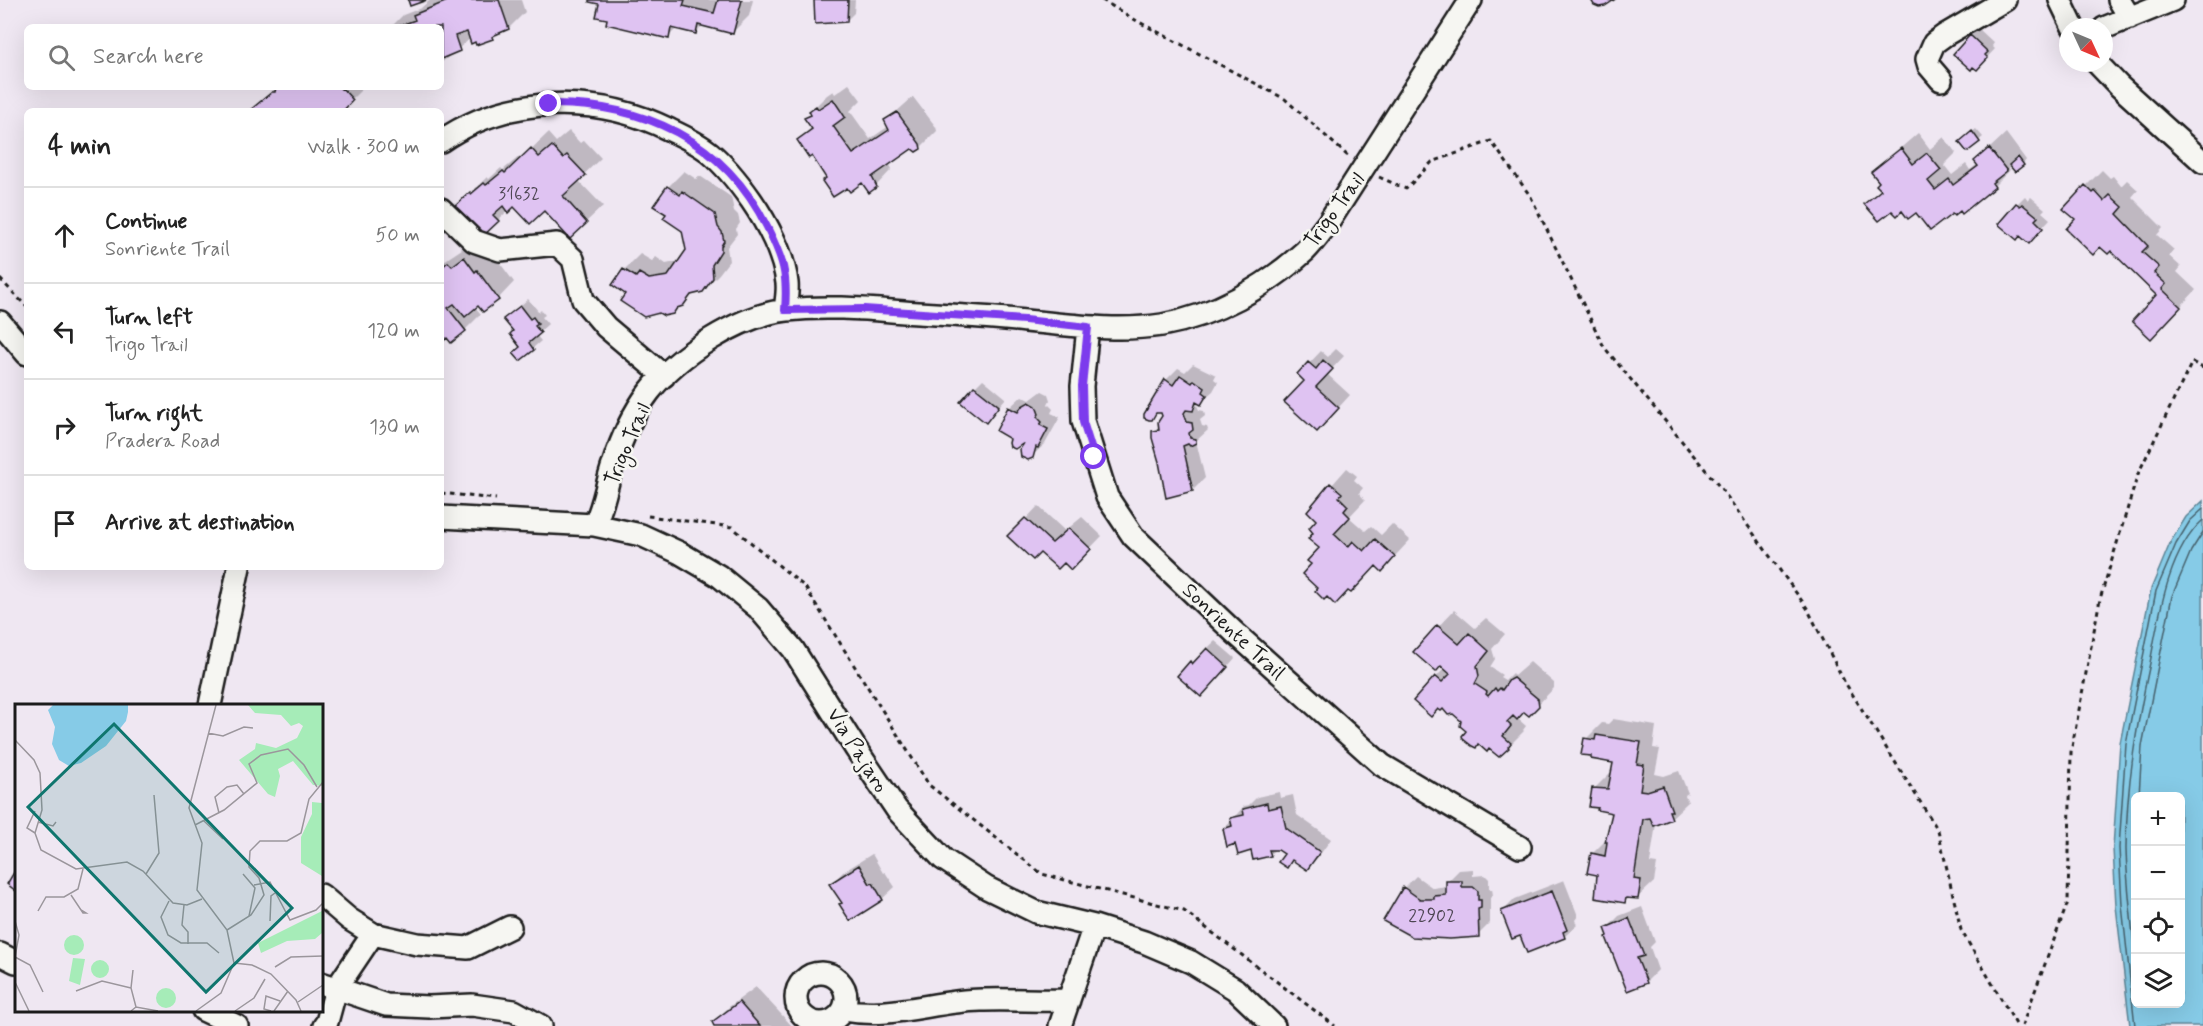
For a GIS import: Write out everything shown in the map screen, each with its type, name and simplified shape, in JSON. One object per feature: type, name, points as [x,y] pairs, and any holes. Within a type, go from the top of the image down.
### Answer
[{"type":"street","name":"Trigo Trail","points":[[594,525],[601,511],[613,465],[630,423],[648,394],[679,361],[745,321],[785,310],[864,309],[1124,328],[1162,324],[1197,315],[1231,301],[1269,280],[1306,250],[1328,223],[1471,0]]},
{"type":"street","points":[[1941,80],[1929,66],[1927,59],[1934,43],[2005,0]]},
{"type":"street","points":[[2060,0],[2069,18]]},
{"type":"street","points":[[2113,20],[2125,9],[2173,0]]},
{"type":"street","points":[[2106,72],[2203,162]]},
{"type":"street","points":[[444,139],[472,123],[494,114],[522,106],[549,104],[580,104],[609,108],[634,114],[667,128],[707,151],[727,168],[759,212],[783,262],[787,284],[785,310]]},
{"type":"street","points":[[444,212],[474,241],[500,250],[557,244],[573,259],[583,300],[606,327],[664,376]]},
{"type":"street","name":"Sonriente Trail","points":[[1088,327],[1082,386],[1083,422],[1107,497],[1133,536],[1234,632],[1382,765],[1520,846]]},
{"type":"street","points":[[4,337],[24,352]]},
{"type":"street","name":"Via Pajaro","points":[[444,517],[594,525],[641,535],[681,553],[719,576],[758,608],[793,649],[897,810],[943,859],[987,888],[1036,912],[1094,926],[1144,942],[1191,962],[1234,989],[1274,1026]]},
{"type":"street","points":[[210,704],[237,570]]},
{"type":"street","points":[[322,897],[349,919],[373,934],[417,944],[468,948],[510,927]]},
{"type":"street","points":[[1060,1026],[1094,926]]},
{"type":"street","points":[[324,1026],[327,1022],[328,986],[373,934]]},
{"type":"street","points":[[0,954],[15,962]]},
{"type":"street","points":[[328,986],[386,1005],[429,1007],[472,1005],[514,1011],[541,1026]]},
{"type":"street","points":[[843,1010],[865,1014],[980,1000],[1069,1000]]},
{"type":"street","points":[[205,1011],[237,1026]]},
{"type":"path","points":[[1102,0],[1137,21],[1285,99],[1363,171],[1406,189],[1432,162],[1491,141],[1531,197],[1604,347],[1723,491],[1807,608],[1844,681],[1938,830],[1961,930],[2017,1026]]},
{"type":"path","points":[[0,279],[24,304]]},
{"type":"path","points":[[2022,1026],[2068,902],[2071,752],[2100,599],[2138,474],[2192,362],[2203,368]]},
{"type":"path","points":[[444,493],[498,499]]},
{"type":"path","points":[[645,516],[732,527],[804,587],[928,785],[1042,874],[1184,911],[1335,1026]]},
{"type":"water","points":[[2203,501],[2203,1026],[2130,1026],[2116,906],[2113,848],[2120,743],[2151,589],[2171,541],[2186,517]]},
{"type":"building","points":[[408,0],[427,0],[410,6]]},
{"type":"building","points":[[450,0],[499,0],[509,29],[495,35],[493,39],[476,45],[475,42],[471,44],[467,32],[455,36],[460,51],[444,58],[444,24],[404,24],[415,20],[413,15]]},
{"type":"building","points":[[589,0],[685,0],[683,6],[714,13],[718,0],[742,0],[733,34],[698,25],[696,34],[671,28],[669,39],[606,24],[607,19],[596,17],[599,4],[589,2]]},
{"type":"building","points":[[814,0],[848,0],[847,22],[815,24]]},
{"type":"building","points":[[1591,0],[1614,0],[1599,7]]},
{"type":"building","points":[[1970,35],[1988,52],[1985,55],[1988,58],[1977,70],[1973,67],[1971,70],[1953,54]]},
{"type":"building","points":[[275,90],[344,90],[353,100],[346,108],[253,108]]},
{"type":"building","points":[[833,99],[845,117],[833,126],[853,154],[889,130],[884,120],[897,112],[920,144],[921,149],[916,152],[912,149],[872,177],[877,187],[869,193],[862,183],[850,192],[847,188],[833,197],[822,181],[826,178],[812,156],[809,158],[797,140],[812,129],[804,118],[811,115],[809,111],[816,106],[818,109]]},
{"type":"building","points":[[1972,131],[1980,142],[1967,152],[1959,142]]},
{"type":"building","points":[[552,146],[563,158],[567,155],[586,175],[563,196],[587,223],[570,239],[544,211],[530,224],[514,207],[508,213],[503,206],[493,215],[499,221],[482,237],[453,208],[470,192],[471,194],[484,183],[486,185],[503,171],[505,173],[531,148],[539,157]]},
{"type":"building","points":[[1901,148],[1913,164],[1927,153],[1941,170],[1928,181],[1935,190],[1949,179],[1953,185],[1978,166],[1974,161],[1989,148],[2007,171],[1992,183],[1995,187],[1962,214],[1960,211],[1954,216],[1952,214],[1930,231],[1916,213],[1908,219],[1902,211],[1897,216],[1892,211],[1879,221],[1864,204],[1881,190],[1876,185],[1879,182],[1871,172]]},
{"type":"building","points":[[2018,157],[2024,165],[2015,172],[2009,165]]},
{"type":"building","points":[[2085,185],[2093,193],[2095,191],[2104,201],[2110,195],[2123,207],[2117,214],[2148,246],[2142,252],[2159,267],[2154,273],[2166,284],[2162,289],[2181,307],[2151,339],[2132,321],[2156,295],[2111,251],[2108,254],[2100,247],[2093,255],[2066,229],[2075,219],[2063,209]]},
{"type":"building","points":[[667,186],[680,195],[682,191],[715,214],[724,241],[712,265],[713,278],[703,292],[691,295],[673,314],[664,316],[659,313],[644,317],[620,301],[625,294],[612,285],[623,269],[636,277],[639,273],[649,279],[668,276],[686,250],[682,231],[663,218],[666,214],[653,206]]},
{"type":"building","points":[[2016,203],[2020,206],[2022,204],[2038,217],[2035,220],[2043,228],[2029,244],[2020,236],[2017,240],[1998,224]]},
{"type":"building","points":[[464,257],[475,272],[477,270],[499,300],[483,312],[478,306],[465,317],[454,304],[448,308],[466,331],[451,343],[447,338],[444,340],[444,265],[448,262],[452,266]]},
{"type":"building","points":[[520,306],[530,319],[533,317],[538,324],[535,326],[541,333],[529,343],[534,350],[520,361],[513,353],[520,347],[510,334],[513,331],[503,319]]},
{"type":"building","points":[[1323,360],[1333,369],[1316,387],[1339,408],[1317,432],[1284,402],[1304,381],[1297,374],[1308,362],[1316,369]]},
{"type":"building","points":[[1180,375],[1192,383],[1194,380],[1205,388],[1203,392],[1207,395],[1201,405],[1196,402],[1193,411],[1186,410],[1184,413],[1187,422],[1192,423],[1193,430],[1189,433],[1190,438],[1196,439],[1196,443],[1183,446],[1193,491],[1166,498],[1152,438],[1152,431],[1159,430],[1158,422],[1162,416],[1161,413],[1156,413],[1152,420],[1149,420],[1144,418],[1144,414],[1165,379],[1173,385]]},
{"type":"building","points":[[974,386],[999,406],[986,423],[960,402]]},
{"type":"building","points":[[1029,402],[1036,406],[1039,414],[1037,417],[1042,422],[1040,425],[1048,429],[1038,448],[1036,447],[1033,458],[1028,460],[1021,457],[1020,449],[1024,443],[1015,449],[1010,447],[1010,439],[996,431],[1008,407],[1018,412]]},
{"type":"building","points":[[1330,483],[1342,493],[1339,497],[1348,506],[1344,511],[1350,517],[1334,534],[1348,547],[1353,541],[1364,551],[1375,539],[1395,557],[1382,572],[1376,566],[1351,593],[1348,591],[1335,605],[1327,597],[1324,600],[1315,591],[1317,588],[1302,574],[1311,564],[1307,561],[1319,548],[1308,539],[1313,533],[1309,528],[1316,520],[1307,511]]},
{"type":"building","points":[[1025,518],[1052,543],[1069,528],[1091,549],[1071,570],[1064,563],[1058,569],[1040,553],[1033,560],[1007,536]]},
{"type":"building","points":[[1437,625],[1459,644],[1469,633],[1489,651],[1477,666],[1479,676],[1475,684],[1487,692],[1488,696],[1495,688],[1497,691],[1500,688],[1502,690],[1513,678],[1538,699],[1539,706],[1529,716],[1524,712],[1517,720],[1513,716],[1507,722],[1511,726],[1503,736],[1511,743],[1499,757],[1489,749],[1487,752],[1478,744],[1476,748],[1463,739],[1462,736],[1466,731],[1460,726],[1461,721],[1453,714],[1448,715],[1443,709],[1441,711],[1438,709],[1431,717],[1413,701],[1435,676],[1442,682],[1450,674],[1441,666],[1436,672],[1413,652]]},
{"type":"building","points":[[1207,648],[1228,667],[1201,697],[1177,676],[1190,661],[1192,664]]},
{"type":"building","points":[[1596,735],[1641,742],[1637,764],[1644,765],[1640,790],[1647,791],[1663,786],[1672,811],[1669,811],[1672,819],[1654,826],[1650,818],[1643,819],[1634,879],[1641,880],[1638,899],[1626,898],[1625,903],[1595,898],[1597,875],[1587,873],[1591,853],[1605,856],[1607,842],[1605,842],[1612,813],[1589,807],[1592,788],[1608,789],[1613,763],[1581,755],[1584,738],[1595,740]]},
{"type":"building","points":[[1267,803],[1268,809],[1281,806],[1286,828],[1320,852],[1307,870],[1292,860],[1287,868],[1278,862],[1284,854],[1278,850],[1269,850],[1271,856],[1253,860],[1251,851],[1238,855],[1235,844],[1227,847],[1223,829],[1232,826],[1230,818],[1244,815],[1243,809]]},
{"type":"building","points":[[859,865],[883,900],[850,921],[839,904],[842,903],[829,884]]},
{"type":"building","points":[[15,871],[15,890],[7,884]]},
{"type":"building","points":[[1446,881],[1462,881],[1462,887],[1473,887],[1478,891],[1478,900],[1481,900],[1481,908],[1478,909],[1479,937],[1450,939],[1412,937],[1383,921],[1403,887],[1420,899],[1434,899],[1434,896],[1446,895]]},
{"type":"building","points":[[1552,891],[1567,930],[1563,932],[1565,938],[1527,953],[1520,936],[1512,939],[1501,911]]},
{"type":"building","points":[[1629,918],[1644,956],[1637,958],[1647,983],[1627,991],[1606,937],[1608,936],[1605,928]]},
{"type":"building","points":[[739,1002],[760,1026],[714,1026],[712,1022]]},
{"type":"route","points":[[549,104],[580,104],[634,114],[684,136],[727,168],[759,212],[783,262],[787,284],[785,310],[864,309],[1025,320],[1088,327],[1082,386],[1083,422],[1094,457]]}]
